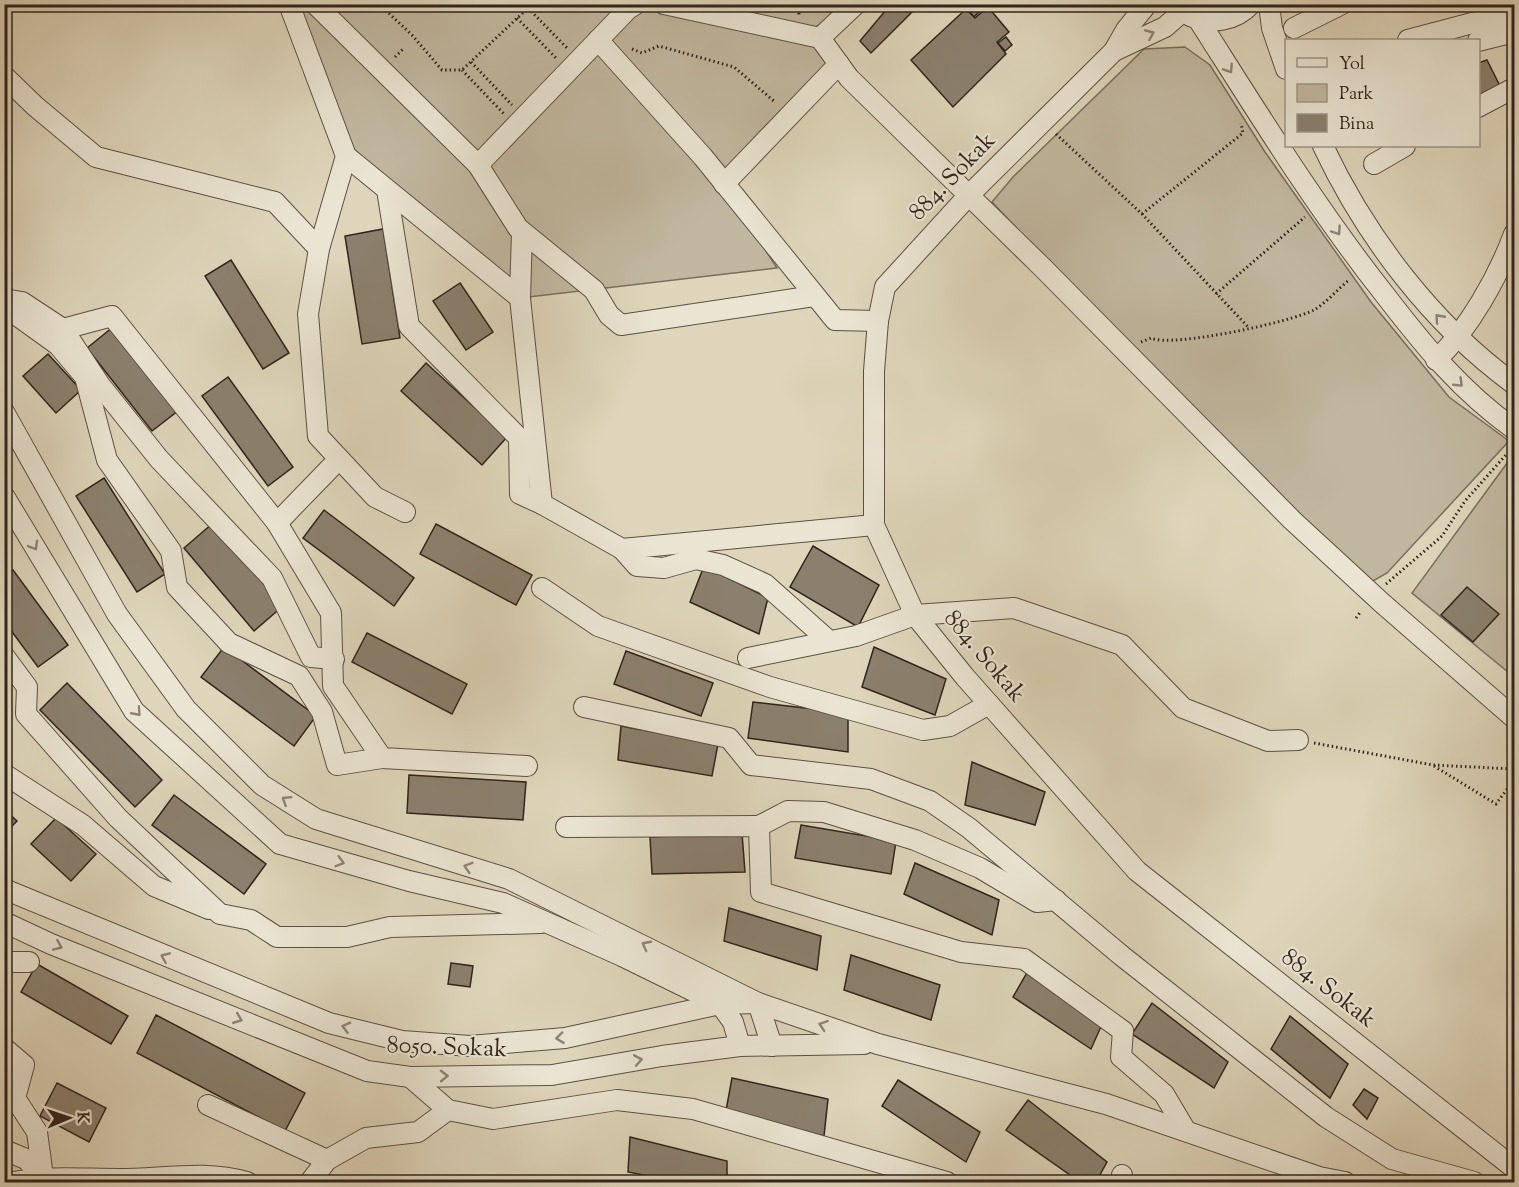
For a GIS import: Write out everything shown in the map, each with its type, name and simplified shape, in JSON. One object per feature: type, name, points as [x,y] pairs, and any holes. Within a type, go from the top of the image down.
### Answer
[{"type":"street","points":[[289,4],[346,156],[520,298]]},
{"type":"street","points":[[315,4],[478,165],[522,232],[594,290],[609,315],[621,325],[814,296]]},
{"type":"street","points":[[664,4],[820,38],[849,78],[969,195],[1292,520],[1382,603],[1515,718]]},
{"type":"street","points":[[820,38],[856,4]]},
{"type":"street","name":"884. Sokak","points":[[1147,4],[1126,30],[1114,51],[969,195],[885,287],[878,321],[874,371],[874,525],[915,615],[989,704],[1137,872],[1515,1168]]},
{"type":"street","points":[[1185,12],[1216,21],[1233,18],[1251,4]]},
{"type":"street","points":[[1269,4],[1272,28],[1285,64]]},
{"type":"street","points":[[1294,28],[1342,4]]},
{"type":"street","points":[[478,165],[629,6]]},
{"type":"street","points":[[1185,12],[1349,249],[1436,360],[1483,407],[1515,429]]},
{"type":"street","name":"884. Sokak","points":[[1114,51],[1165,27],[1185,12]]},
{"type":"street","points":[[1412,39],[1515,12]]},
{"type":"street","points":[[1480,41],[1515,32]]},
{"type":"street","points":[[598,40],[724,184],[835,320],[878,321]]},
{"type":"street","points":[[724,184],[839,64]]},
{"type":"street","points":[[4,76],[96,158],[275,202],[319,249]]},
{"type":"street","points":[[1480,106],[1515,88]]},
{"type":"street","points":[[1323,147],[1342,186],[1411,286],[1458,339],[1515,384]]},
{"type":"street","points":[[1374,164],[1403,147]]},
{"type":"street","points":[[346,156],[319,249],[308,314],[318,436],[375,497],[405,512]]},
{"type":"street","points":[[387,190],[409,326],[519,438],[520,494],[622,549],[637,566],[664,568],[696,559],[734,570],[765,584],[829,641]]},
{"type":"street","points":[[522,232],[520,298],[542,504]]},
{"type":"street","points":[[1436,360],[1458,339],[1508,252],[1515,234]]},
{"type":"street","points":[[4,299],[22,302],[63,329],[100,385],[159,459],[272,578],[310,657],[334,659]]},
{"type":"street","points":[[4,306],[58,345],[85,377],[107,460],[171,551],[177,587],[229,643],[299,676],[322,712],[337,765],[382,758],[527,766]]},
{"type":"street","points":[[63,329],[112,316],[277,523],[331,613],[333,686],[382,758]]},
{"type":"street","points":[[4,412],[117,614],[186,709],[262,785],[316,819],[509,879],[758,1003],[878,1044],[1106,1104],[1319,1177],[1344,1182]]},
{"type":"street","points":[[277,523],[339,459]]},
{"type":"street","points":[[4,496],[134,711],[280,844],[409,881],[503,903],[622,956],[720,1004],[733,1022],[740,1046]]},
{"type":"street","points":[[622,549],[874,525]]},
{"type":"street","points":[[542,588],[598,626],[770,687],[923,730],[950,726],[989,704]]},
{"type":"street","points":[[748,658],[856,636],[915,615],[1014,608],[1122,645],[1183,708],[1268,741],[1298,740]]},
{"type":"street","points":[[4,656],[27,687],[26,714],[118,818],[220,914]]},
{"type":"street","points":[[584,707],[729,738],[751,765],[871,779],[930,801],[969,828],[1326,1117],[1392,1159],[1474,1182]]},
{"type":"street","points":[[4,774],[83,825],[154,886],[220,914],[251,920],[277,937],[347,937],[390,927],[544,923]]},
{"type":"street","points":[[566,827],[759,825],[788,811],[824,812],[915,840],[980,868],[1037,902],[1056,900]]},
{"type":"street","points":[[759,825],[761,892],[961,952],[1024,959],[1123,1031],[1122,1057],[1164,1094],[1186,1131]]},
{"type":"street","name":"8050. Sokak","points":[[4,889],[330,1023],[402,1041],[470,1046],[565,1038],[720,1004],[758,1003]]},
{"type":"street","name":"8050. Sokak","points":[[4,922],[61,948],[367,1071],[410,1077],[552,1075],[662,1056],[740,1046],[878,1044]]},
{"type":"street","points":[[4,962],[29,962]]},
{"type":"street","points":[[758,1003],[772,1046]]},
{"type":"street","points":[[4,1048],[24,1065],[10,1094],[37,1132],[43,1177]]},
{"type":"street","points":[[410,1077],[448,1110],[493,1119],[617,1100],[693,1109],[947,1182]]},
{"type":"street","points":[[208,1106],[327,1160]]},
{"type":"street","points":[[310,1182],[327,1160],[366,1138],[417,1132],[448,1110]]},
{"type":"street","points":[[4,1150],[26,1159],[43,1177]]},
{"type":"street","points":[[13,1182],[43,1177],[120,1179],[222,1175],[247,1182]]},
{"type":"path","points":[[379,4],[412,35],[442,70],[462,70],[520,121]]},
{"type":"path","points":[[462,70],[527,6],[574,65]]},
{"type":"path","points":[[517,18],[574,65]]},
{"type":"path","points":[[626,47],[642,53],[659,45],[734,67],[784,109]]},
{"type":"path","points":[[470,62],[520,121]]},
{"type":"path","points":[[1142,214],[1243,133],[1240,116]]},
{"type":"path","points":[[1056,134],[1142,214],[1250,328]]},
{"type":"path","points":[[1216,294],[1309,214]]},
{"type":"path","points":[[1157,341],[1250,328],[1314,309],[1353,276]]},
{"type":"path","points":[[1398,575],[1442,536],[1465,501],[1515,445]]},
{"type":"path","points":[[1298,740],[1433,765],[1515,769]]},
{"type":"path","points":[[1433,765],[1496,804],[1515,780]]},
{"type":"green space","points":[[290,5],[856,5],[803,34],[835,69],[718,177],[777,268],[520,298],[344,146]]},
{"type":"green space","points":[[1185,47],[1210,65],[1265,152],[1371,302],[1449,397],[1509,441],[1387,573],[1373,581],[1309,523],[1057,272],[992,202],[1013,177],[1144,49]]},
{"type":"green space","points":[[1514,456],[1514,677],[1412,593]]},
{"type":"building","points":[[891,4],[906,4],[913,11],[871,53],[860,41]]},
{"type":"building","points":[[972,4],[981,10],[974,17],[967,9]]},
{"type":"building","points":[[988,7],[1009,32],[997,42],[1006,54],[953,107],[911,60],[966,9],[975,18]]},
{"type":"building","points":[[1006,37],[1012,45],[1005,51],[998,43]]},
{"type":"building","points":[[1487,60],[1502,90],[1480,98],[1480,62]]},
{"type":"building","points":[[383,229],[400,338],[362,344],[345,236]]},
{"type":"building","points":[[231,260],[289,353],[263,369],[205,276]]},
{"type":"building","points":[[460,283],[493,332],[466,350],[433,301]]},
{"type":"building","points":[[113,327],[179,410],[152,431],[87,348]]},
{"type":"building","points":[[48,354],[81,390],[56,413],[23,376]]},
{"type":"building","points":[[426,363],[507,437],[482,465],[401,391]]},
{"type":"building","points":[[228,377],[293,467],[268,486],[202,396]]},
{"type":"building","points":[[104,478],[165,574],[137,592],[76,496]]},
{"type":"building","points":[[324,510],[414,578],[394,606],[303,538]]},
{"type":"building","points":[[213,523],[283,606],[254,631],[184,548]]},
{"type":"building","points":[[436,524],[532,575],[516,605],[420,554]]},
{"type":"building","points":[[813,546],[879,585],[858,627],[790,587]]},
{"type":"building","points":[[704,566],[768,598],[759,634],[690,602]]},
{"type":"building","points":[[13,570],[68,645],[38,667],[4,621],[4,576]]},
{"type":"building","points":[[1467,587],[1499,614],[1473,642],[1441,615]]},
{"type":"building","points":[[367,633],[467,684],[452,714],[352,662]]},
{"type":"building","points":[[224,647],[316,716],[294,746],[201,677]]},
{"type":"building","points":[[874,647],[946,679],[935,715],[862,687]]},
{"type":"building","points":[[626,651],[713,683],[701,716],[614,684]]},
{"type":"building","points":[[67,683],[162,780],[135,807],[40,710]]},
{"type":"building","points":[[753,702],[848,713],[848,752],[748,738]]},
{"type":"building","points":[[621,726],[718,744],[712,776],[618,760]]},
{"type":"building","points":[[972,762],[1045,792],[1035,825],[965,805]]},
{"type":"building","points":[[409,775],[526,782],[523,820],[407,813]]},
{"type":"building","points":[[174,795],[266,864],[244,894],[152,825]]},
{"type":"building","points":[[4,809],[17,821],[4,834]]},
{"type":"building","points":[[56,818],[96,854],[71,881],[31,844]]},
{"type":"building","points":[[801,825],[896,841],[891,874],[795,858]]},
{"type":"building","points":[[742,833],[745,872],[652,874],[650,837]]},
{"type":"building","points":[[915,863],[999,900],[992,935],[904,894]]},
{"type":"building","points":[[729,908],[821,936],[817,970],[724,941]]},
{"type":"building","points":[[851,955],[940,985],[931,1020],[844,990]]},
{"type":"building","points":[[451,963],[473,966],[470,987],[448,984]]},
{"type":"building","points":[[37,964],[128,1016],[111,1044],[21,992]]},
{"type":"building","points":[[1029,969],[1103,1022],[1091,1049],[1013,997]]},
{"type":"building","points":[[1152,1003],[1228,1062],[1214,1088],[1132,1034]]},
{"type":"building","points":[[156,1015],[305,1093],[285,1131],[137,1053]]},
{"type":"building","points":[[1290,1016],[1348,1064],[1330,1098],[1271,1049]]},
{"type":"building","points":[[732,1078],[828,1099],[824,1136],[725,1116]]},
{"type":"building","points":[[898,1080],[980,1132],[966,1162],[882,1106]]},
{"type":"building","points":[[57,1083],[106,1108],[89,1142],[40,1116]]},
{"type":"building","points":[[1364,1089],[1378,1098],[1367,1119],[1353,1105]]},
{"type":"building","points":[[1028,1100],[1107,1162],[1096,1182],[1080,1182],[1006,1130]]},
{"type":"building","points":[[630,1137],[727,1161],[727,1182],[678,1182],[628,1172]]}]
